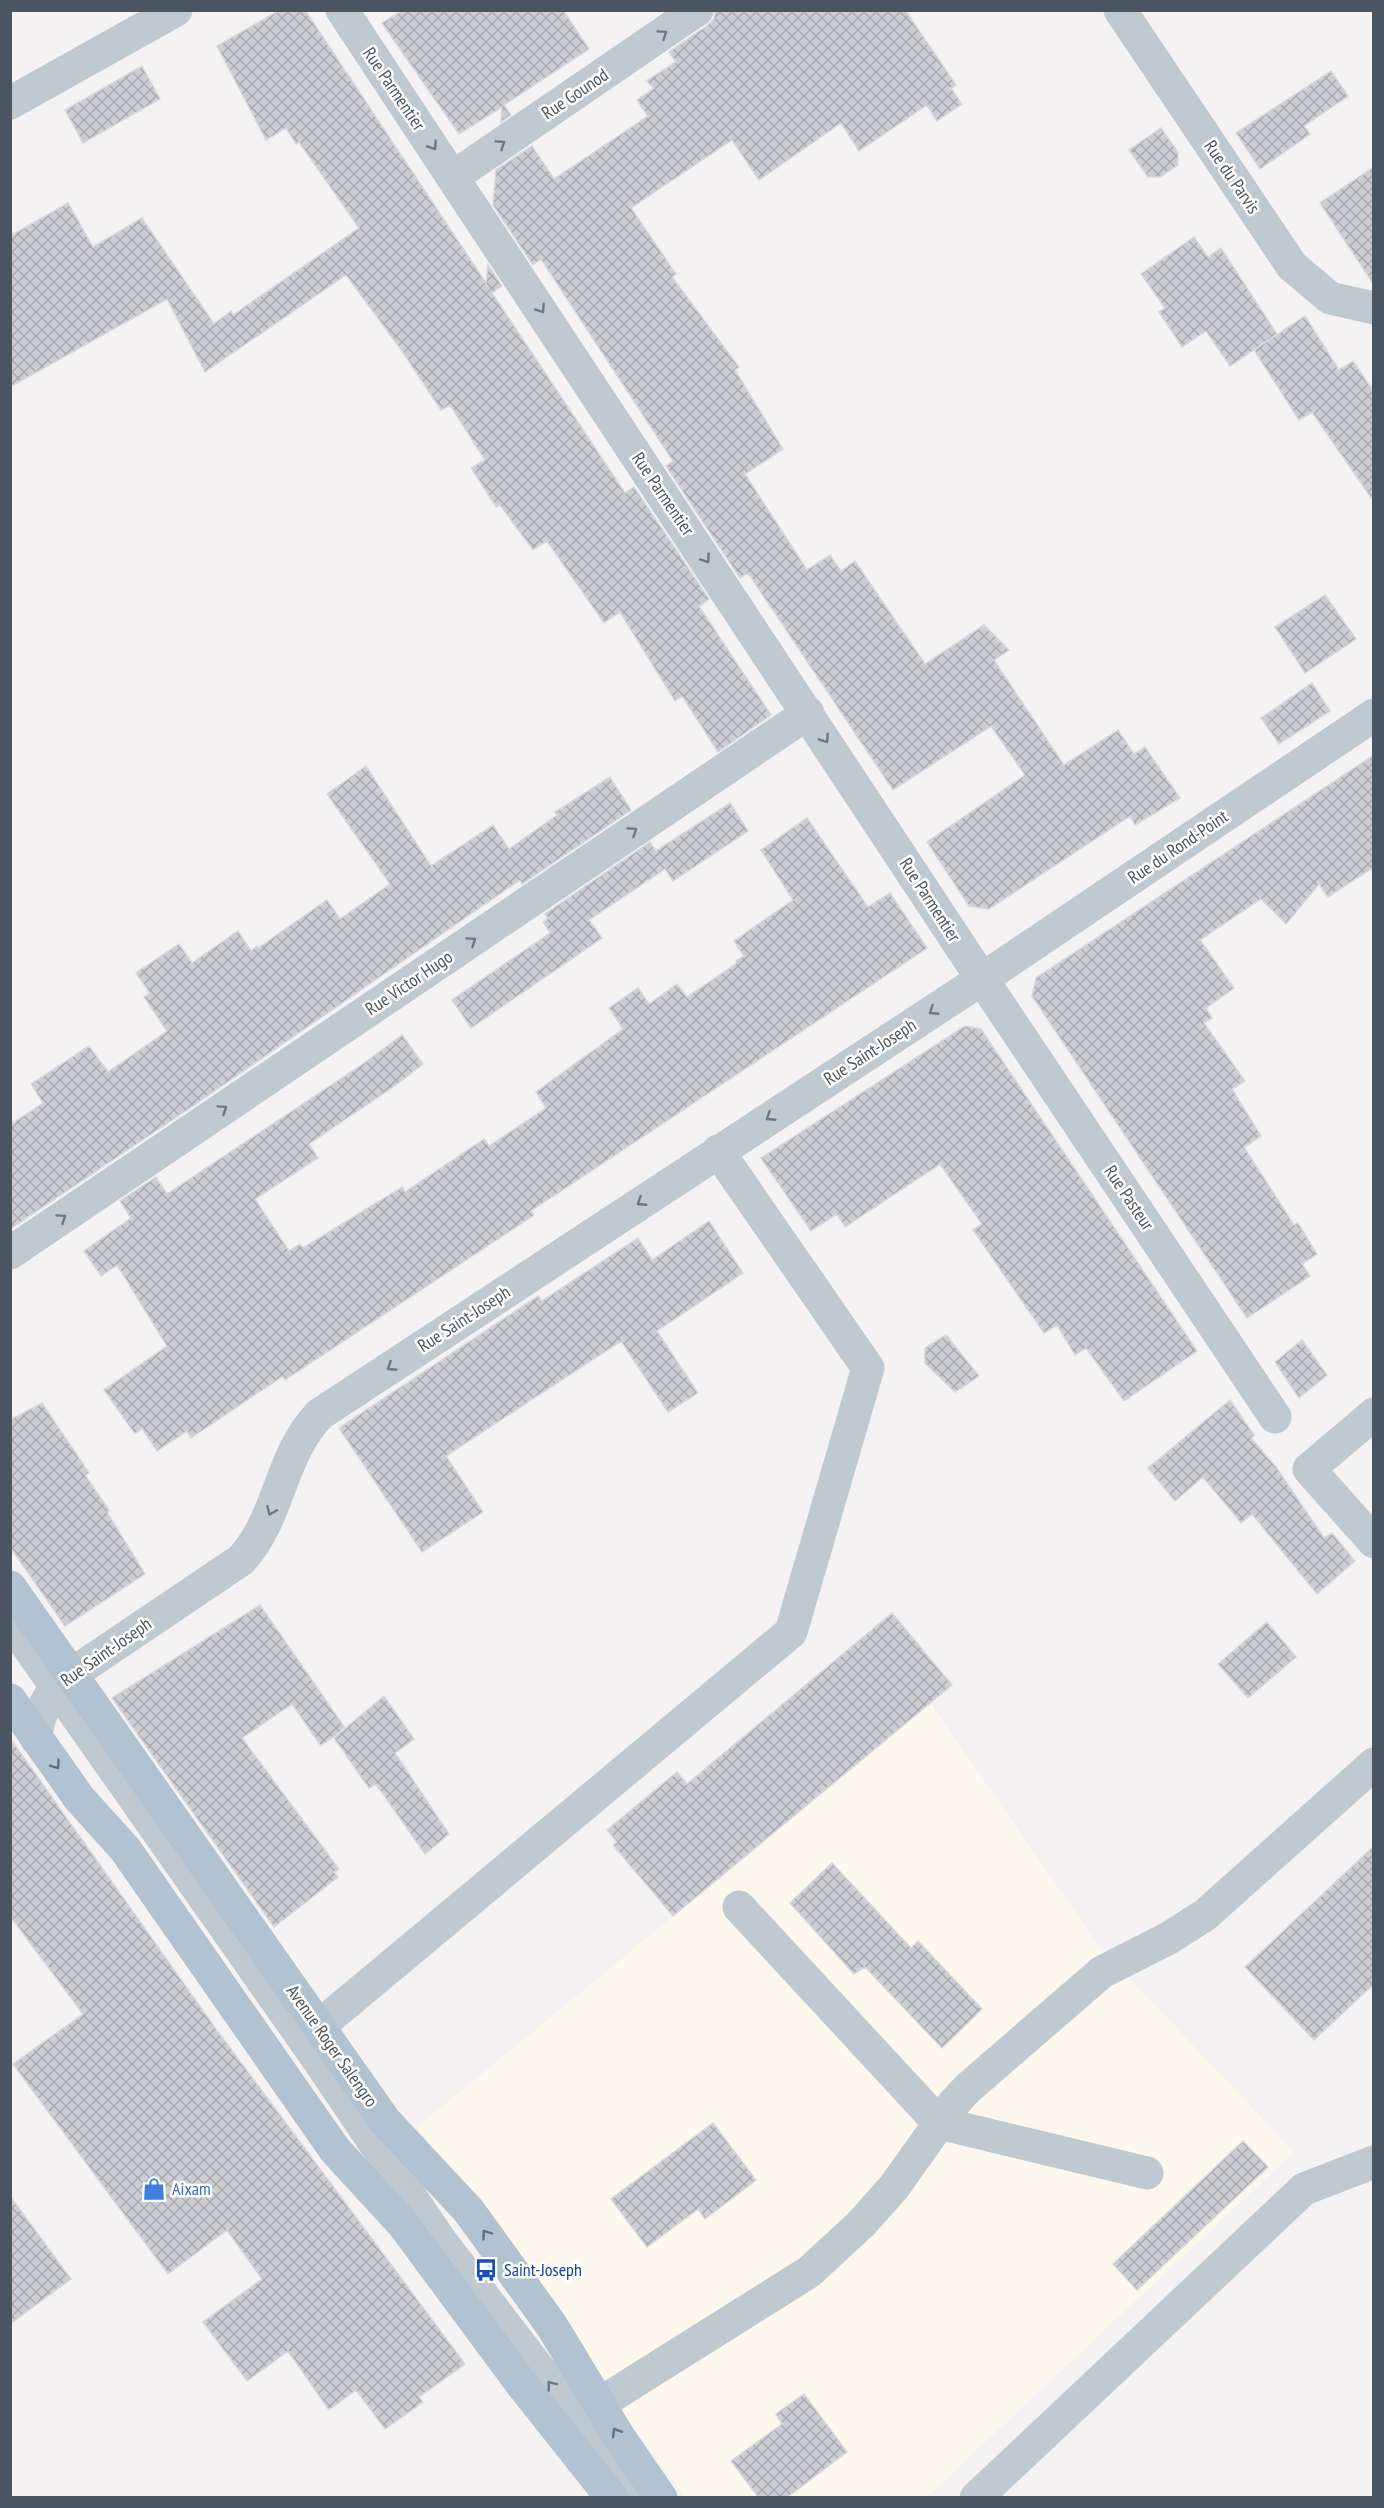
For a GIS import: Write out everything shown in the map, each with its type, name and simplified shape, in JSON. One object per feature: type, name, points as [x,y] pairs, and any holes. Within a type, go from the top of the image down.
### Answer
[{"type":"main road","name":"Avenue Roger Salengro","points":[[10,1587],[58,1687],[318,2027],[393,2130],[469,2211],[552,2326],[631,2455],[661,2498]]},
{"type":"main road","points":[[10,1700],[79,1798],[125,1849],[335,2150],[404,2224],[514,2373],[612,2498]]},
{"type":"street","points":[[10,103],[176,10]]},
{"type":"street","name":"Rue Parmentier","points":[[342,10],[982,979]]},
{"type":"street","name":"Rue Gounod","points":[[453,177],[697,10]]},
{"type":"street","name":"Rue du Parvis","points":[[1120,10],[1292,266],[1330,298],[1374,308]]},
{"type":"street","name":"Rue Victor Hugo","points":[[10,1252],[808,713]]},
{"type":"street","name":"Rue du Rond-Point","points":[[982,979],[1374,715]]},
{"type":"street","name":"Rue Saint-Joseph","points":[[36,1737],[39,1717],[58,1687],[241,1560],[250,1550],[265,1526],[300,1440],[308,1426],[320,1414],[982,979]]},
{"type":"street","name":"Rue Pasteur","points":[[982,979],[1275,1417]]},
{"type":"street","points":[[318,2027],[791,1632],[867,1368],[718,1152]]},
{"type":"street","points":[[1374,1414],[1309,1469],[1374,1542]]},
{"type":"street","points":[[10,1621],[326,2070],[440,2240],[638,2498]]},
{"type":"street","points":[[10,1649],[58,1687],[404,2224]]},
{"type":"street","points":[[599,2404],[809,2272],[861,2224],[894,2187],[939,2123],[968,2088],[1102,1972],[1168,1938],[1205,1915],[1374,1764]]},
{"type":"street","points":[[739,1908],[939,2123],[1147,2173]]},
{"type":"street","points":[[976,2498],[1304,2189],[1374,2162]]},
{"type":"shaded area","points":[[931,1704],[1099,1946],[1294,2152],[927,2497],[685,2498],[417,2127]]},
{"type":"building","points":[[280,10],[305,10],[486,283],[488,265],[502,286],[492,293],[625,493],[634,487],[709,599],[699,606],[771,715],[718,752],[682,696],[675,701],[620,612],[604,623],[547,541],[533,550],[500,505],[496,507],[471,468],[485,460],[450,405],[441,410],[400,348],[346,275],[205,372],[167,299],[10,387],[10,236],[68,203],[93,247],[142,218],[214,324],[231,311],[233,315],[359,228],[299,142],[296,144],[286,128],[266,140],[217,46]]},
{"type":"building","points":[[403,10],[563,10],[589,49],[504,105],[511,115],[501,122],[502,107],[459,134],[382,23]]},
{"type":"building","points":[[715,10],[905,10],[956,85],[951,88],[962,104],[937,121],[927,105],[859,151],[841,123],[759,180],[732,140],[631,208],[676,274],[672,277],[739,367],[735,370],[783,449],[745,474],[807,570],[830,555],[841,571],[855,561],[925,664],[984,625],[1009,650],[994,660],[1064,765],[1118,730],[1134,754],[1145,747],[1180,798],[1135,825],[1130,816],[989,909],[969,906],[927,842],[1025,775],[991,726],[893,790],[748,573],[740,578],[666,466],[673,461],[541,259],[533,265],[493,205],[496,170],[532,146],[554,179],[648,116],[637,100],[654,88],[646,81],[676,62],[669,52],[708,25],[714,19]]},
{"type":"building","points":[[142,66],[160,99],[83,143],[65,110]]},
{"type":"building","points":[[1331,71],[1348,96],[1304,126],[1310,134],[1260,169],[1236,133]]},
{"type":"building","points":[[1161,128],[1178,152],[1178,165],[1160,177],[1148,177],[1129,150]]},
{"type":"building","points":[[1374,167],[1374,285],[1320,203]]},
{"type":"building","points":[[1194,237],[1208,257],[1221,248],[1277,334],[1230,366],[1206,331],[1182,347],[1159,312],[1165,308],[1141,274]]},
{"type":"building","points":[[1305,316],[1339,370],[1353,361],[1374,392],[1374,502],[1312,412],[1299,420],[1254,350]]},
{"type":"building","points":[[1325,595],[1356,639],[1305,673],[1275,627]]},
{"type":"building","points":[[1312,683],[1330,711],[1279,744],[1261,718]]},
{"type":"building","points":[[1374,755],[1374,867],[1328,897],[1319,884],[1286,924],[1261,899],[1200,940],[1234,988],[1206,1008],[1212,1018],[1204,1023],[1245,1081],[1232,1089],[1261,1136],[1244,1147],[1294,1225],[1298,1223],[1317,1254],[1302,1264],[1310,1276],[1247,1318],[1032,996],[1036,978]]},
{"type":"building","points":[[366,766],[431,866],[493,825],[509,849],[557,815],[555,812],[610,777],[631,810],[522,884],[520,880],[10,1229],[10,1125],[43,1103],[31,1084],[89,1046],[108,1072],[167,1031],[144,997],[150,993],[136,973],[179,944],[192,963],[238,931],[251,951],[327,900],[340,919],[390,884],[327,794]]},
{"type":"building","points":[[730,803],[748,831],[673,881],[665,869],[589,920],[602,938],[471,1028],[452,1000],[550,933],[543,922],[548,918],[545,914],[650,842],[656,851]]},
{"type":"building","points":[[807,818],[868,907],[890,893],[927,948],[531,1211],[534,1215],[504,1235],[285,1380],[283,1376],[191,1438],[187,1431],[157,1451],[142,1428],[135,1434],[104,1390],[167,1346],[117,1265],[101,1276],[84,1251],[131,1218],[120,1201],[156,1177],[167,1194],[360,1066],[402,1035],[423,1064],[309,1144],[318,1158],[255,1199],[289,1251],[300,1244],[303,1248],[402,1187],[405,1192],[484,1139],[489,1146],[546,1108],[536,1092],[623,1029],[609,1008],[638,988],[649,1004],[677,984],[687,997],[744,956],[734,941],[793,900],[761,850]]},
{"type":"building","points":[[965,1026],[981,1029],[1197,1351],[1124,1401],[1086,1348],[1075,1355],[1057,1325],[1044,1333],[973,1230],[982,1224],[940,1164],[845,1227],[837,1214],[811,1231],[761,1158]]},
{"type":"building","points":[[709,1221],[743,1273],[657,1331],[698,1393],[668,1412],[621,1341],[446,1456],[483,1512],[422,1552],[339,1428],[538,1296],[542,1301],[638,1238],[652,1260]]},
{"type":"building","points":[[946,1335],[979,1376],[955,1392],[925,1363],[925,1348]]},
{"type":"building","points":[[1302,1340],[1327,1375],[1299,1398],[1275,1362]]},
{"type":"building","points":[[1230,1400],[1254,1435],[1251,1438],[1276,1467],[1324,1538],[1332,1533],[1355,1561],[1317,1594],[1252,1514],[1241,1523],[1203,1477],[1175,1501],[1148,1468]]},
{"type":"building","points":[[42,1403],[89,1473],[85,1475],[109,1510],[107,1512],[145,1574],[65,1626],[10,1547],[10,1420]]},
{"type":"building","points":[[260,1605],[345,1728],[321,1746],[292,1704],[242,1738],[339,1869],[334,1872],[338,1877],[274,1927],[112,1698]]},
{"type":"building","points":[[892,1613],[952,1685],[673,1916],[613,1845],[617,1842],[607,1830],[677,1772],[687,1784]]},
{"type":"building","points":[[1267,1622],[1296,1657],[1248,1698],[1218,1664]]},
{"type":"building","points":[[384,1696],[414,1739],[395,1753],[449,1834],[425,1854],[376,1784],[369,1788],[334,1738]]},
{"type":"building","points":[[10,1738],[216,2029],[465,2364],[419,2397],[423,2402],[385,2429],[356,2390],[329,2410],[288,2351],[247,2381],[203,2322],[262,2279],[227,2230],[168,2274],[13,2064],[83,2014],[10,1916]]},
{"type":"building","points":[[1374,1846],[1374,1984],[1314,2040],[1245,1967]]},
{"type":"building","points":[[832,1863],[911,1948],[918,1941],[982,2009],[942,2048],[865,1967],[854,1974],[790,1903]]},
{"type":"building","points":[[713,2123],[756,2180],[705,2219],[698,2209],[647,2247],[611,2199]]},
{"type":"building","points":[[1243,2141],[1268,2167],[1137,2290],[1113,2264]]},
{"type":"building","points":[[10,2196],[71,2279],[10,2324]]},
{"type":"building","points":[[804,2394],[847,2452],[786,2498],[759,2498],[731,2461],[782,2424],[776,2414]]},
{"type":"place","name":"Aixam","points":[[154,2189]]},
{"type":"place","name":"Saint-Joseph","points":[[486,2270]]}]
